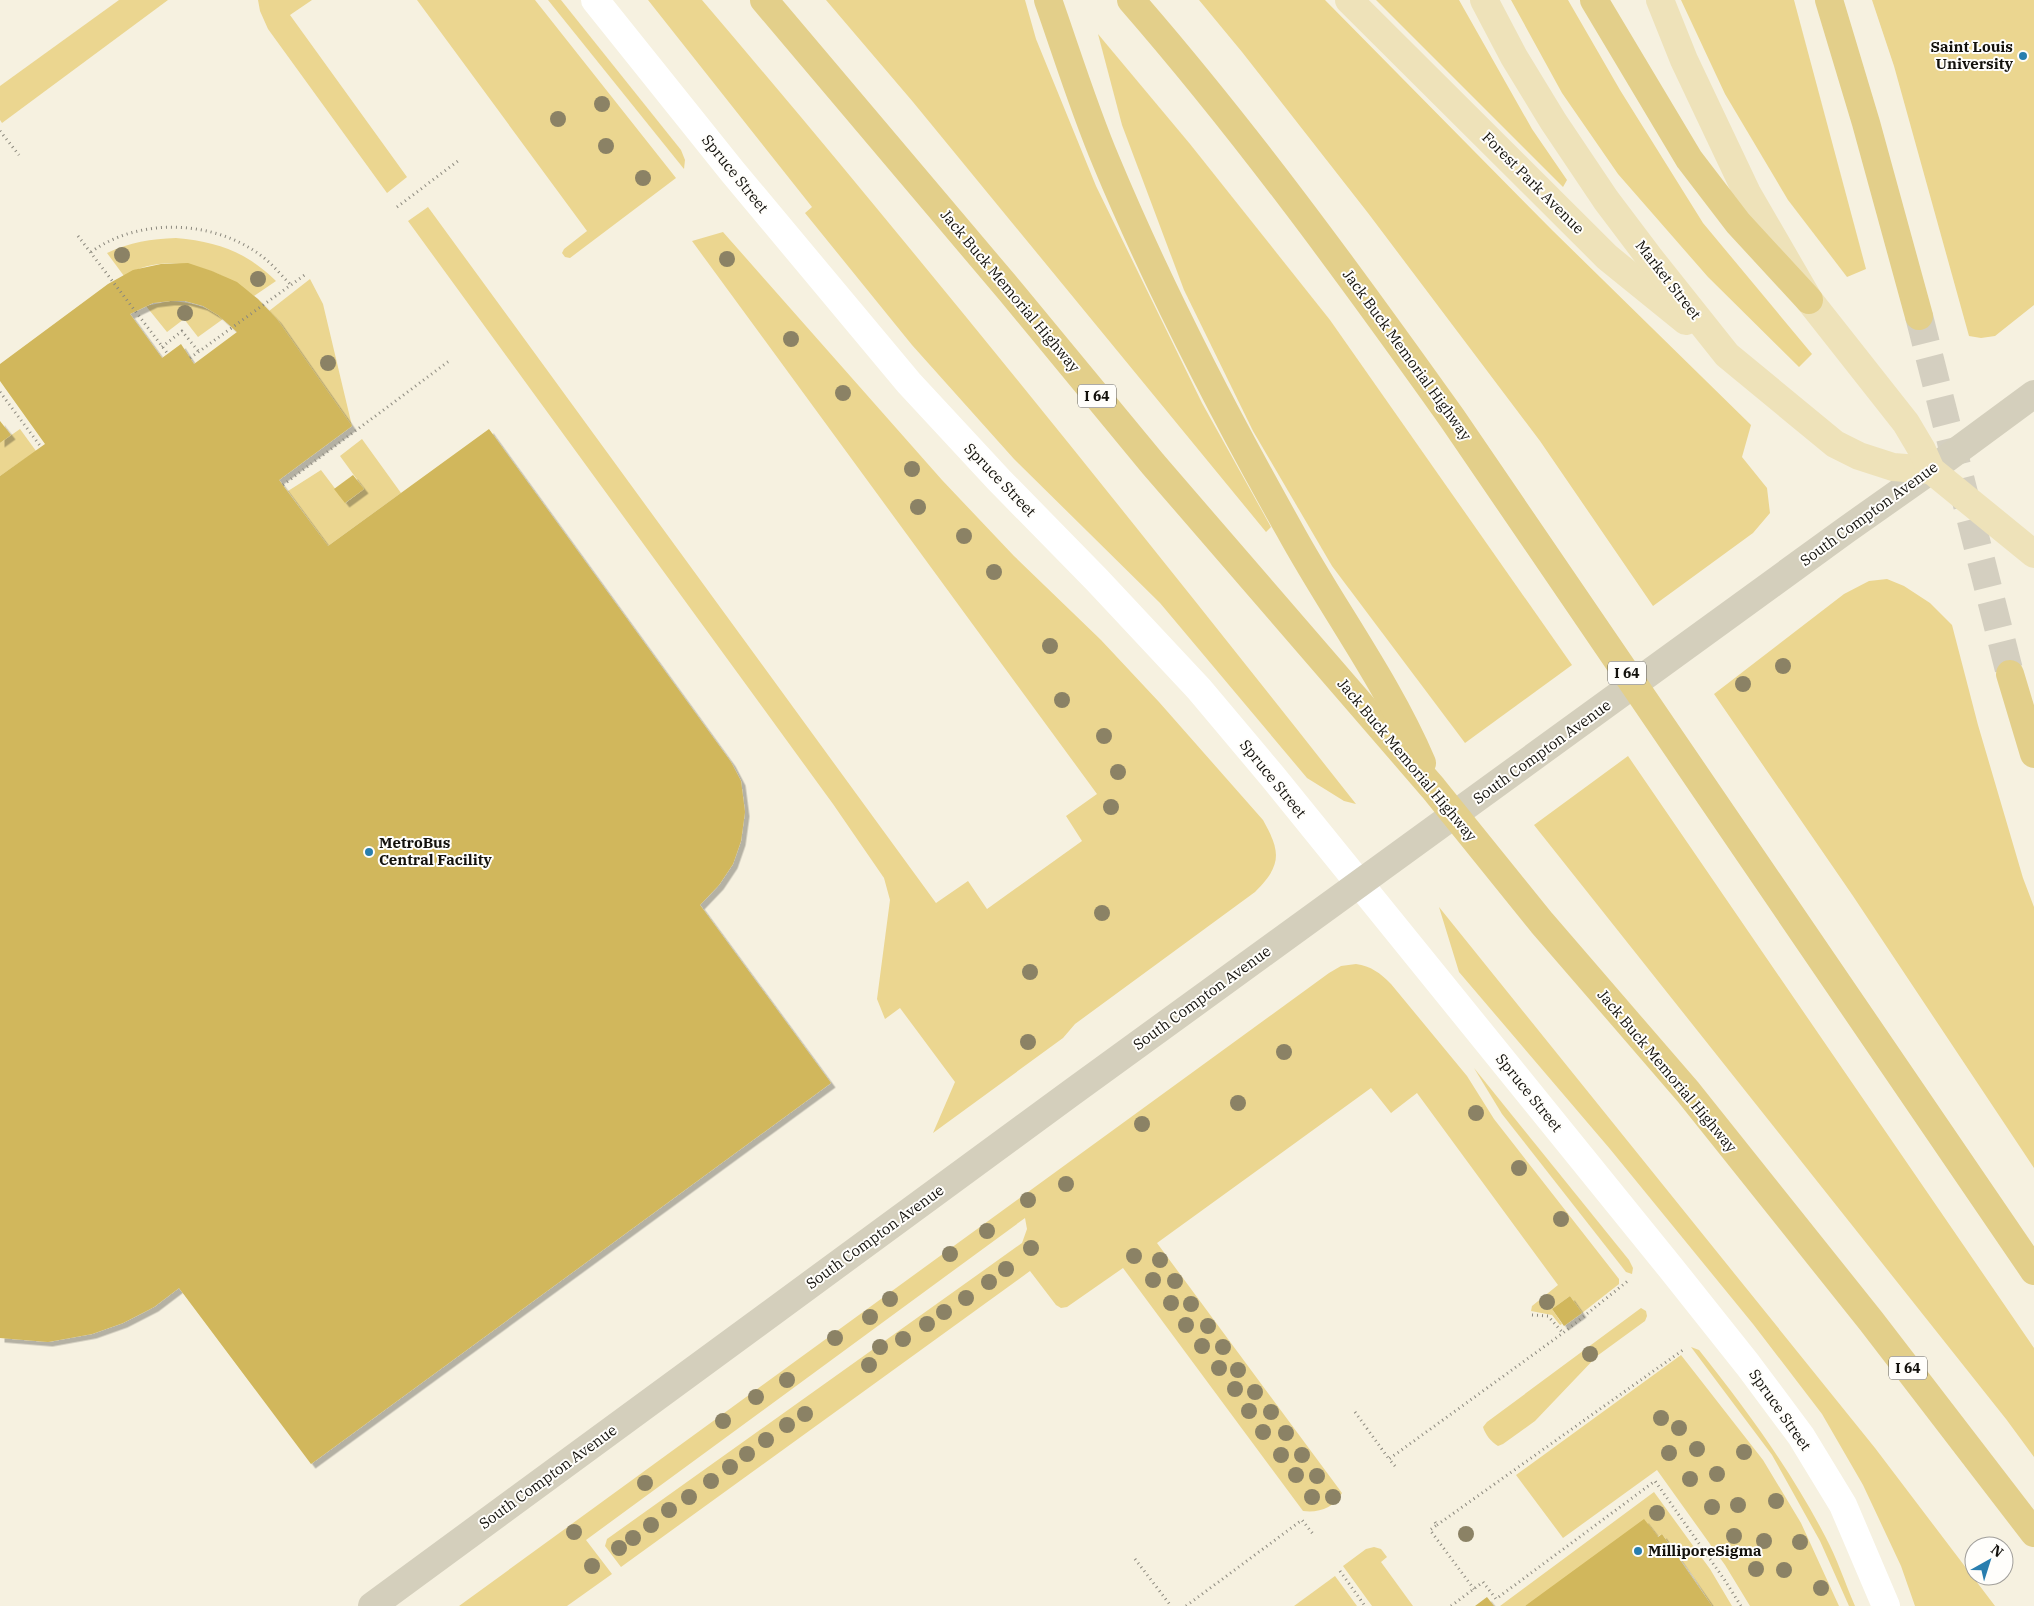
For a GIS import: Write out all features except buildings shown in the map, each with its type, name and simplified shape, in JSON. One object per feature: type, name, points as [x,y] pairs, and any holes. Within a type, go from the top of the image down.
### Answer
[{"type":"highway","name":"Jack Buck Memorial Highway","points":[[764,0],[1012,292],[1153,464],[1433,788],[1542,923],[1688,1092],[1871,1321],[2034,1533]]},
{"type":"highway","points":[[1048,0],[1105,160],[1142,246],[1240,440],[1290,532],[1407,727],[1433,788]]},
{"type":"highway","name":"Jack Buck Memorial Highway","points":[[1131,0],[1203,86],[1363,292],[1452,418],[2034,1271]]},
{"type":"highway","points":[[1594,0],[1689,159],[1738,223],[1810,300]]},
{"type":"highway","points":[[1829,0],[1869,133],[1919,316]]},
{"type":"highway","points":[[2010,674],[2034,754]]},
{"type":"main road","name":"Forest Park Avenue","points":[[1349,0],[1607,257],[1727,355]]},
{"type":"main road","name":"Market Street","points":[[1484,0],[1514,58],[1553,121],[1606,200],[1649,258],[1727,355],[1835,444],[1859,456],[1893,467],[1931,470]]},
{"type":"main road","points":[[1660,0],[1684,60],[1747,193],[1810,300],[1906,423],[1931,470],[2034,554]]},
{"type":"main road","name":"South Compton Avenue","points":[[372,1606],[1071,1093],[2034,394]]},
{"type":"street","name":"Spruce Street","points":[[595,0],[732,171],[909,383],[998,480],[1097,580],[1199,689],[1273,777],[1670,1267],[1748,1365],[1795,1428],[1843,1505],[1886,1606]]},
{"type":"path","points":[[0,131],[19,155]]},
{"type":"path","points":[[397,206],[458,161]]},
{"type":"path","points":[[91,252],[111,240],[149,229],[172,228],[205,231],[233,240],[269,262],[291,286]]},
{"type":"path","points":[[78,236],[168,354]]},
{"type":"path","points":[[190,358],[306,274]]},
{"type":"path","points":[[162,347],[182,331],[199,352]]},
{"type":"path","points":[[283,485],[448,360]]},
{"type":"path","points":[[0,392],[41,448]]},
{"type":"path","points":[[1390,1459],[1562,1333],[1629,1280]]},
{"type":"path","points":[[1532,1315],[1548,1316],[1562,1333]]},
{"type":"path","points":[[1474,1589],[1430,1530],[1436,1523],[1683,1350]]},
{"type":"path","points":[[1355,1412],[1395,1466]]},
{"type":"path","points":[[1451,1606],[1484,1582],[1496,1599],[1655,1482],[1741,1606]]},
{"type":"path","points":[[1186,1606],[1302,1520],[1313,1534]]},
{"type":"path","points":[[1136,1559],[1170,1606]]},
{"type":"path","points":[[1340,1571],[1365,1606]]},
{"type":"shaded area","points":[[119,0],[168,0],[2,123],[0,120],[0,86]]},
{"type":"shaded area","points":[[258,0],[312,0],[290,15],[407,177],[387,193],[268,29],[260,11]]},
{"type":"shaded area","points":[[417,0],[535,0],[676,178],[570,258],[565,257],[562,253],[564,249],[587,231]]},
{"type":"shaded area","points":[[548,0],[561,0],[681,150],[685,160],[684,169]]},
{"type":"shaded area","points":[[648,0],[702,0],[869,198],[1033,399],[1356,804],[1344,801],[1307,778],[1160,603],[1014,459],[912,345],[805,213],[812,207]]},
{"type":"shaded area","points":[[826,0],[1025,0],[1036,39],[1096,186],[1202,403],[1271,527],[1266,532],[913,102]]},
{"type":"shaded area","points":[[1199,0],[1325,0],[1552,230],[1751,425],[1742,457],[1767,488],[1770,513],[1753,533],[1653,606],[1540,441],[1368,213]]},
{"type":"shaded area","points":[[1376,0],[1459,0],[1532,129],[1567,180],[1563,187]]},
{"type":"shaded area","points":[[1511,0],[1568,0],[1620,90],[1703,223],[1812,354],[1799,367],[1708,277],[1618,174],[1562,93]]},
{"type":"shaded area","points":[[1681,0],[1794,0],[1866,269],[1847,277],[1788,200],[1725,94]]},
{"type":"shaded area","points":[[1872,0],[2034,0],[2034,305],[1995,336],[1981,338],[1969,336],[1894,66]]},
{"type":"shaded area","points":[[1098,34],[1190,144],[1330,320],[1572,665],[1465,743],[1332,566],[1253,431],[1184,290],[1122,125]]},
{"type":"shaded area","points":[[428,207],[936,903],[968,881],[987,909],[1082,841],[1066,816],[1097,794],[692,241],[723,232],[942,480],[1014,556],[1101,640],[1159,702],[1263,820],[1273,841],[1276,858],[1270,874],[1264,882],[1255,892],[1075,1024],[1063,1038],[933,1133],[955,1082],[900,1008],[885,1019],[877,999],[890,900],[884,878],[833,804],[408,221]]},
{"type":"shaded area","points":[[176,238],[218,245],[242,255],[276,281],[254,296],[225,277],[192,265],[175,263],[157,264],[140,268],[124,276],[107,253],[141,242]]},
{"type":"shaded area","points":[[310,279],[323,304],[352,426],[277,319],[269,311]]},
{"type":"shaded area","points":[[170,301],[198,306],[211,311],[223,319],[198,337],[184,319],[167,332],[146,306]]},
{"type":"shaded area","points":[[20,429],[36,451],[0,476],[0,443]]},
{"type":"shaded area","points":[[362,439],[401,493],[328,546],[288,491],[321,470],[346,503],[364,489],[340,456]]},
{"type":"shaded area","points":[[1887,579],[1904,586],[1930,603],[1952,625],[1978,725],[2023,878],[2034,907],[2034,1168],[1853,896],[1714,694],[1844,594],[1869,581]]},
{"type":"shaded area","points":[[1628,756],[2034,1348],[2034,1457],[2006,1419],[1534,825]]},
{"type":"shaded area","points":[[1439,907],[1875,1448],[1964,1565],[1964,1586],[1980,1586],[1995,1606],[1915,1606],[1901,1566],[1863,1485],[1822,1414],[1753,1324],[1610,1149],[1459,972]]},
{"type":"shaded area","points":[[1356,964],[1366,966],[1375,971],[1391,984],[1467,1076],[1494,1119],[1619,1279],[1619,1284],[1582,1313],[1570,1296],[1552,1309],[1562,1324],[1560,1325],[1552,1315],[1531,1311],[1532,1306],[1558,1285],[1417,1093],[1391,1113],[1371,1088],[1157,1243],[1342,1493],[1330,1506],[1315,1511],[1303,1511],[1123,1268],[1067,1307],[1061,1308],[1056,1305],[1030,1271],[621,1567],[605,1546],[607,1539],[1022,1243],[1027,1229],[1025,1218],[586,1540],[612,1574],[567,1606],[459,1606],[1329,973],[1341,966]]},
{"type":"shaded area","points":[[1474,1068],[1629,1260],[1633,1268],[1632,1274],[1626,1272],[1502,1114]]},
{"type":"shaded area","points":[[1641,1308],[1646,1311],[1645,1321],[1597,1356],[1535,1421],[1503,1444],[1498,1446],[1491,1440],[1483,1427],[1487,1422]]},
{"type":"shaded area","points":[[1691,1347],[1699,1350],[1734,1395],[1782,1463],[1829,1544],[1855,1606],[1849,1606],[1820,1541],[1772,1455]]},
{"type":"shaded area","points":[[1681,1355],[1763,1460],[1801,1523],[1839,1606],[1750,1606],[1725,1565],[1657,1470],[1563,1538],[1516,1475]]},
{"type":"shaded area","points":[[1654,1492],[1710,1569],[1732,1606],[1712,1606],[1693,1576],[1662,1534],[1525,1606],[1500,1606]]},
{"type":"shaded area","points":[[1374,1547],[1381,1549],[1387,1557],[1381,1562],[1413,1606],[1372,1606],[1343,1566],[1366,1549]]},
{"type":"shaded area","points":[[1335,1576],[1357,1606],[1294,1606]]},
{"type":"tunnel","points":[[1919,316],[2010,674]]},
{"type":"place","name":"Saint Louis University","points":[[2023,56]]},
{"type":"place","name":"MetroBus Central Facility","points":[[369,852]]},
{"type":"place","name":"MilliporeSigma","points":[[1638,1551]]}]
